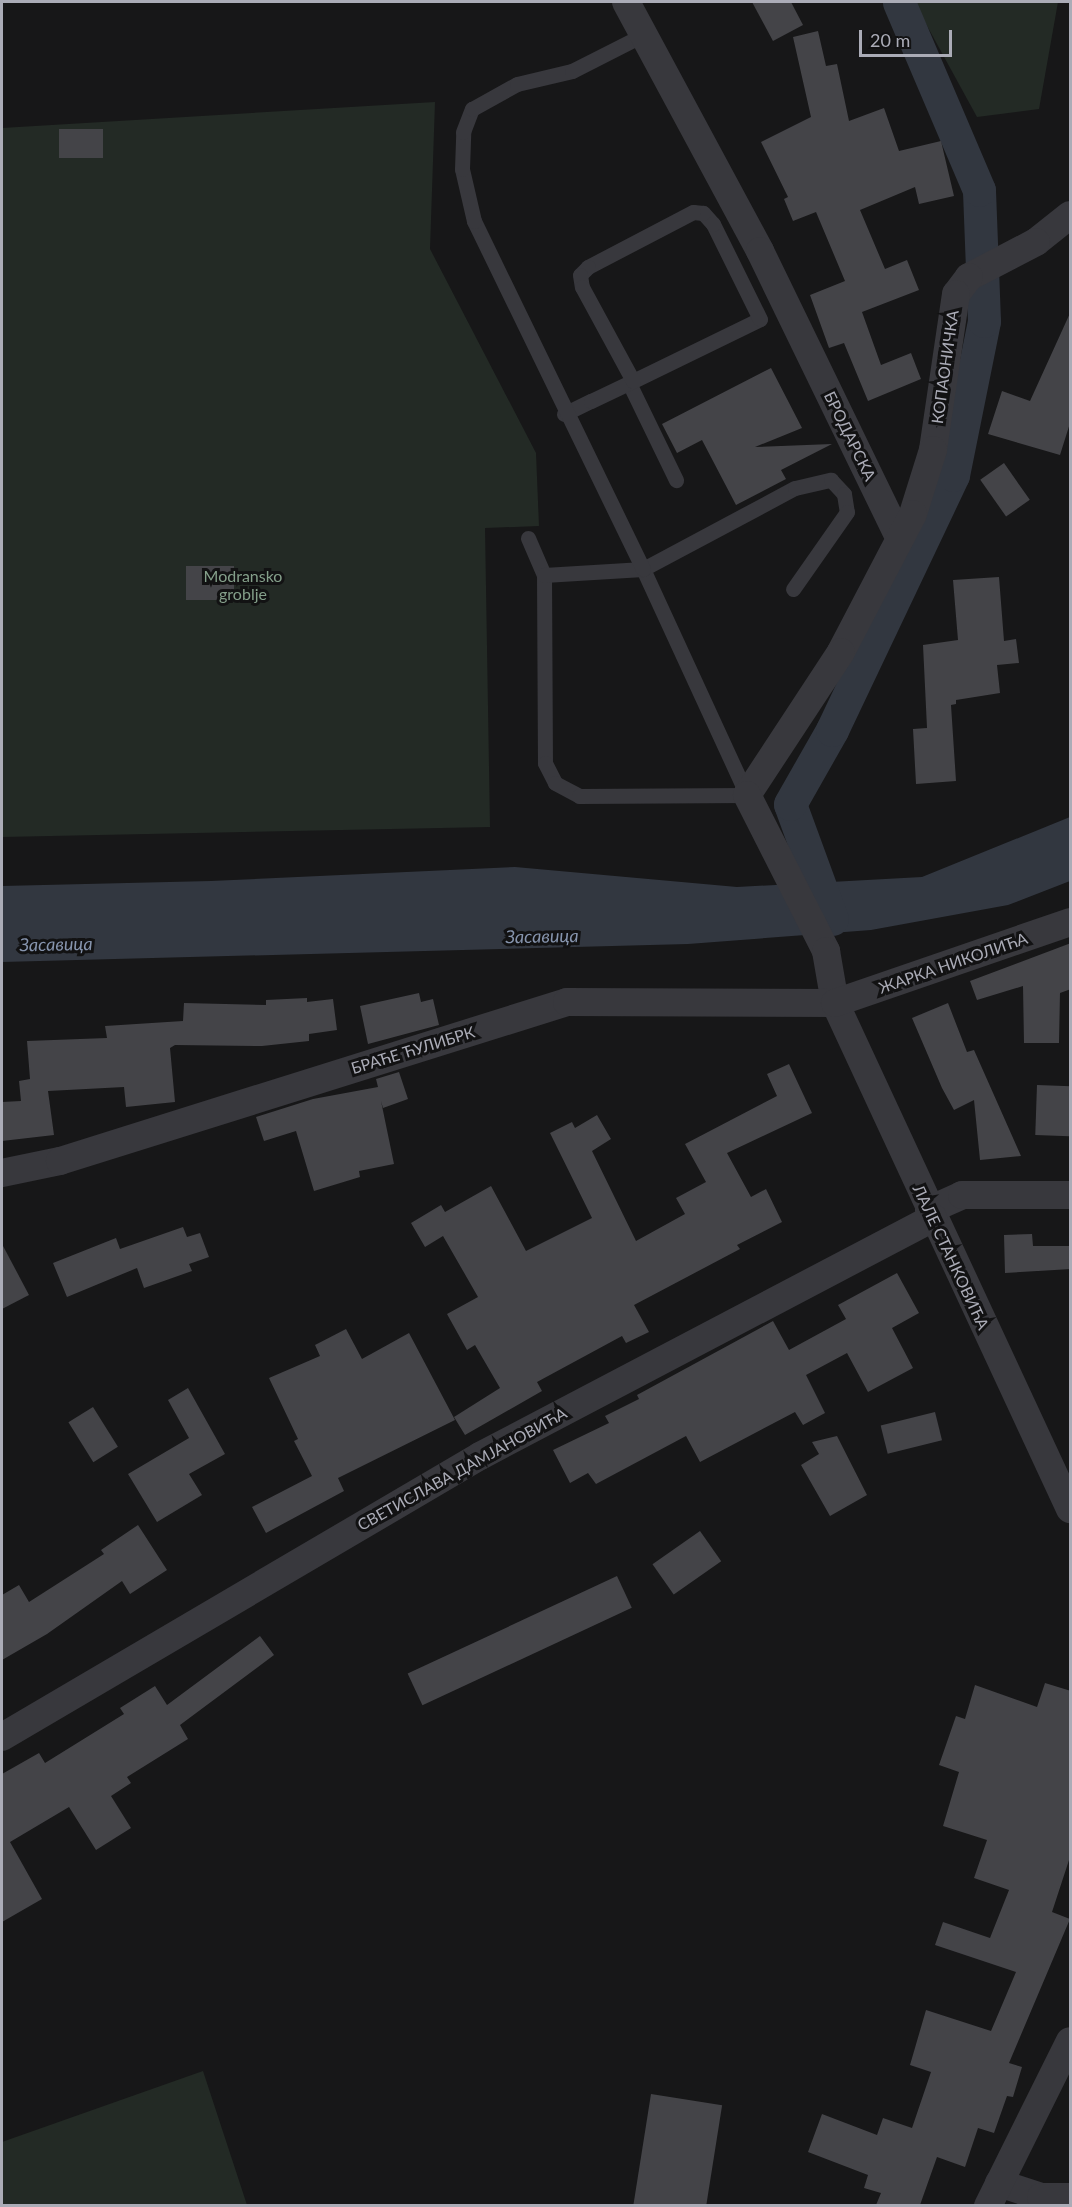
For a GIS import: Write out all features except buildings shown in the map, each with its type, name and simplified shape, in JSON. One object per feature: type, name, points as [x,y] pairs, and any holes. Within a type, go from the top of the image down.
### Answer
[{"type":"street","name":"БРОДАРСКА","points":[[626,2],[760,251],[900,539]]},
{"type":"street","name":"КОПАОНИЧКА","points":[[900,539],[913,514],[933,450],[956,294],[969,276],[1036,242],[1071,215]]},
{"type":"street","points":[[747,795],[841,652],[900,539]]},
{"type":"street","name":"ЛАЛЕ СТАНКОВИЋА","points":[[747,795],[779,863],[826,951],[835,1003],[931,1214],[1071,1509]]},
{"type":"street","name":"ЖАРКА НИКОЛИЋА","points":[[835,1003],[1071,922]]},
{"type":"street","name":"БРАЋЕ ЋУЛИБРК","points":[[2,1173],[60,1161],[567,1002],[835,1003]]},
{"type":"street","name":"СВЕТИСЛАВА ДАМЈАНОВИЋА","points":[[2,1737],[480,1456],[931,1214],[962,1195],[1071,1195]]},
{"type":"street","points":[[1071,2041],[994,2194],[1071,2197]]},
{"type":"lane","points":[[528,538],[544,575],[545,763],[555,783],[579,796],[747,795],[643,569],[564,414],[474,221],[462,168],[463,132],[472,109],[517,84],[572,71],[645,34]]},
{"type":"lane","points":[[564,414],[631,382],[760,320],[713,224],[703,213],[693,212],[588,267],[580,275],[631,382],[676,480]]},
{"type":"lane","points":[[544,575],[643,569],[795,488],[831,480],[844,494],[847,512],[793,589]]},
{"type":"green space","points":[[914,2],[1058,2],[1039,109],[977,117]]},
{"type":"green space","name":"Modransko groblje","points":[[435,102],[430,249],[536,453],[539,526],[485,528],[490,827],[2,837],[2,128]]},
{"type":"green space","points":[[203,2071],[247,2205],[2,2205],[2,2142]]},
{"type":"water","name":"Засавица","points":[[1070,817],[1070,881],[1008,905],[871,930],[688,944],[2,962],[2,886],[211,881],[515,867],[737,887],[922,877]]},
{"type":"waterway","points":[[832,919],[790,804],[832,730],[953,475],[984,321],[979,190],[899,2]]}]
